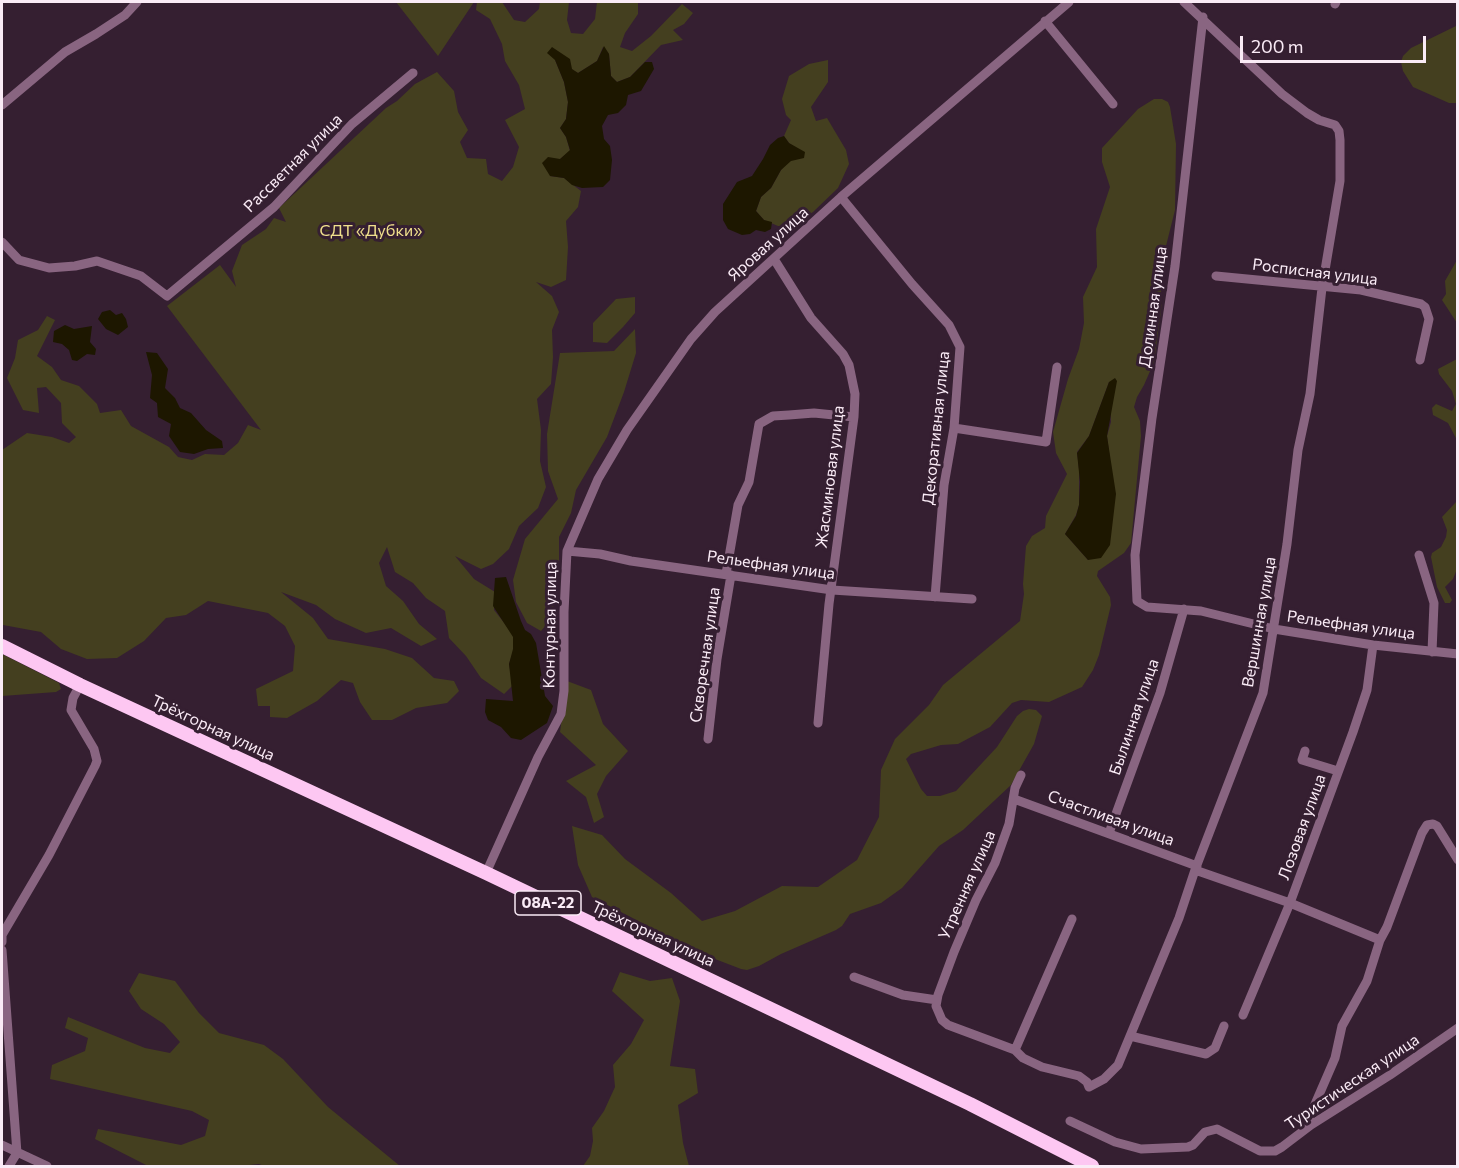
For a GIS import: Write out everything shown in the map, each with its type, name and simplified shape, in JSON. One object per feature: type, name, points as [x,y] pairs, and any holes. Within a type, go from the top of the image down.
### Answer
[{"type":"highway","name":"Трёхгорная улица","points":[[2,646],[80,685],[486,873],[970,1104],[1092,1167]]},
{"type":"street","points":[[2,105],[65,52],[125,15],[137,2]]},
{"type":"street","name":"Яровая улица","points":[[658,384],[690,339],[715,312],[841,197],[1069,2]]},
{"type":"street","points":[[1184,2],[1203,17]]},
{"type":"street","name":"Вершинная улица","points":[[1015,1050],[1023,1058],[1042,1067],[1079,1076],[1087,1082],[1089,1087],[1104,1079],[1118,1065],[1179,918],[1260,700],[1274,629],[1298,450],[1310,394],[1322,288],[1340,181],[1339,131],[1335,125],[1313,116],[1282,94],[1203,17]]},
{"type":"street","name":"Долинная улица","points":[[1137,602],[1135,555],[1175,266],[1203,17]]},
{"type":"street","points":[[1045,21],[1113,104]]},
{"type":"street","name":"Рассветная улица","points":[[2,242],[19,260],[49,268],[75,266],[96,261],[141,276],[167,296],[274,207],[352,124],[413,73]]},
{"type":"street","name":"Декоративная улица","points":[[841,197],[957,337],[960,352],[954,428],[944,478],[935,597]]},
{"type":"street","name":"Жасминовая улица","points":[[774,259],[811,318],[835,342],[849,365],[855,394],[855,417],[832,590],[818,723]]},
{"type":"street","name":"Росписная улица","points":[[1216,276],[1372,292],[1421,304],[1425,307],[1429,319],[1420,360]]},
{"type":"street","points":[[954,428],[1046,442],[1057,367]]},
{"type":"street","name":"Контурная улица","points":[[486,873],[538,757],[561,714],[564,691],[567,551],[598,479],[658,384]]},
{"type":"street","name":"Скворечная улица","points":[[708,739],[738,505],[752,470],[759,424],[773,416],[814,413],[855,417]]},
{"type":"street","name":"Рельефная улица","points":[[567,551],[600,554],[832,590],[972,599]]},
{"type":"street","points":[[1419,555],[1434,603],[1432,652]]},
{"type":"street","name":"Рельефная улица","points":[[1137,602],[1147,608],[1184,609],[1274,629],[1373,645],[1458,654]]},
{"type":"street","name":"Былинная улица","points":[[1109,833],[1160,693],[1184,609]]},
{"type":"street","name":"Лозовая улица","points":[[1243,1015],[1290,903],[1365,698],[1373,645]]},
{"type":"street","points":[[2,937],[49,855],[97,761],[94,750],[71,710],[73,698],[80,685]]},
{"type":"street","points":[[1305,751],[1302,760],[1338,771]]},
{"type":"street","name":"Утренняя улица","points":[[936,1004],[976,900],[1010,824],[1015,788],[1021,775]]},
{"type":"street","name":"Счастливая улица","points":[[1014,799],[1109,833],[1380,940]]},
{"type":"street","points":[[1311,1125],[1309,1118],[1335,1058],[1342,1026],[1367,981],[1380,940],[1392,916],[1422,832],[1427,825],[1437,826],[1458,860]]},
{"type":"street","points":[[854,977],[936,1004],[942,1020],[948,1025],[1015,1050],[1072,919]]},
{"type":"street","points":[[2,950],[5,1038],[17,1153],[9,1167]]},
{"type":"street","points":[[1130,1036],[1206,1054],[1215,1048],[1224,1026]]},
{"type":"street","name":"Туристическая улица","points":[[1070,1121],[1115,1142],[1141,1149],[1188,1147],[1193,1145],[1205,1132],[1217,1129],[1260,1151],[1267,1152],[1282,1147],[1311,1125],[1458,1028]]},
{"type":"street","points":[[2,1145],[47,1167]]},
{"type":"green space","points":[[396,2],[474,2],[438,56]]},
{"type":"green space","name":"СДТ «Дубки»","points":[[477,2],[502,2],[514,20],[525,22],[539,9],[540,2],[569,2],[567,20],[571,33],[583,34],[595,19],[597,2],[638,2],[638,14],[625,33],[620,47],[632,51],[651,36],[682,4],[693,13],[684,24],[673,30],[683,40],[661,45],[630,77],[617,82],[611,76],[609,54],[603,47],[597,61],[578,73],[555,60],[564,82],[568,102],[566,119],[560,128],[566,137],[570,151],[560,159],[550,176],[564,178],[581,191],[578,207],[566,221],[568,247],[566,280],[551,287],[536,282],[552,296],[559,312],[552,330],[551,384],[537,399],[541,430],[540,461],[546,487],[538,508],[519,526],[509,549],[493,564],[481,569],[455,556],[474,579],[495,592],[494,610],[517,639],[509,664],[513,685],[504,694],[481,678],[466,656],[449,638],[445,611],[426,598],[413,583],[395,572],[387,547],[379,563],[386,586],[403,601],[419,624],[437,639],[421,646],[391,628],[366,633],[335,619],[316,605],[281,592],[313,618],[328,639],[385,649],[412,658],[434,678],[454,681],[459,691],[447,703],[416,708],[392,720],[372,720],[360,702],[353,683],[341,680],[317,701],[287,718],[270,717],[270,706],[258,706],[256,689],[293,671],[295,646],[285,626],[268,613],[208,601],[186,615],[166,618],[144,641],[117,658],[87,659],[61,649],[41,632],[3,625],[2,450],[27,433],[52,437],[69,443],[76,437],[62,423],[61,403],[46,387],[37,388],[39,413],[23,410],[7,378],[15,358],[18,340],[38,330],[47,316],[55,320],[37,356],[52,367],[61,380],[79,386],[97,404],[100,413],[121,410],[131,426],[169,447],[178,457],[192,460],[205,454],[224,455],[238,443],[248,425],[261,430],[167,306],[220,265],[236,287],[232,271],[242,245],[266,229],[274,218],[286,222],[279,208],[386,108],[415,84],[437,72],[454,91],[458,112],[468,130],[460,142],[467,158],[486,159],[488,174],[502,181],[513,167],[519,147],[505,120],[525,109],[519,85],[505,61],[502,44],[490,19],[476,10]]},
{"type":"green space","points":[[1458,26],[1457,103],[1449,103],[1413,87],[1403,71],[1401,62],[1403,56],[1411,48]]},
{"type":"green space","points":[[828,60],[828,82],[811,107],[816,121],[827,118],[846,150],[849,164],[838,188],[813,212],[792,227],[778,226],[764,220],[756,211],[761,197],[771,188],[781,170],[798,150],[784,136],[791,120],[786,115],[782,99],[789,76],[809,64]]},
{"type":"green space","points":[[1154,99],[1168,102],[1170,107],[1176,144],[1175,210],[1160,281],[1162,303],[1154,362],[1134,407],[1140,421],[1141,436],[1131,543],[1124,553],[1098,571],[1097,576],[1110,597],[1111,605],[1099,655],[1082,687],[1049,702],[1021,700],[1012,703],[990,727],[958,744],[941,745],[911,754],[906,759],[921,789],[927,796],[940,796],[956,791],[997,747],[1017,716],[1023,711],[1036,710],[1042,716],[1034,744],[1011,785],[963,830],[939,846],[902,888],[881,903],[850,914],[842,926],[836,930],[759,966],[747,970],[741,969],[702,954],[592,897],[578,865],[572,826],[602,835],[625,859],[671,893],[702,921],[735,911],[782,886],[818,887],[857,860],[879,817],[881,770],[895,739],[929,705],[943,685],[1020,621],[1024,594],[1026,546],[1032,536],[1045,528],[1046,516],[1067,474],[1056,453],[1053,432],[1079,349],[1084,323],[1083,297],[1097,267],[1096,229],[1110,187],[1102,162],[1102,148],[1138,109]],"holes":[[[1109,382],[1111,422],[1107,436],[1110,460],[1088,560],[1065,534],[1079,505],[1077,452],[1089,436]]]},
{"type":"green space","points":[[1457,260],[1457,323],[1442,300],[1446,294],[1445,281]]},
{"type":"green space","points":[[635,297],[635,313],[623,327],[607,343],[593,342],[593,323],[616,299]]},
{"type":"green space","points":[[635,329],[636,353],[624,392],[607,437],[576,490],[571,513],[559,537],[559,579],[551,619],[541,631],[527,623],[516,602],[513,580],[525,539],[558,499],[548,471],[547,434],[560,353],[614,351]]},
{"type":"green space","points":[[1457,359],[1457,440],[1448,423],[1433,415],[1432,408],[1436,404],[1452,411],[1456,404],[1452,391],[1439,374],[1438,369]]},
{"type":"green space","points":[[1457,501],[1457,569],[1453,579],[1445,587],[1452,600],[1450,603],[1445,603],[1437,587],[1431,557],[1432,553],[1441,547],[1446,537],[1447,530],[1442,517]]},
{"type":"green space","points":[[2,654],[59,683],[61,689],[56,692],[2,696]]},
{"type":"green space","points":[[567,681],[591,690],[603,724],[628,751],[606,776],[597,794],[604,817],[594,823],[586,797],[566,781],[596,765],[560,732]]},
{"type":"green space","points":[[620,972],[650,981],[672,978],[680,1001],[670,1066],[695,1069],[698,1093],[678,1105],[683,1143],[689,1166],[583,1166],[590,1156],[593,1141],[592,1128],[604,1111],[615,1087],[613,1065],[631,1044],[644,1020],[612,991]]},
{"type":"green space","points":[[139,973],[175,981],[199,1013],[219,1033],[264,1045],[283,1059],[328,1107],[400,1166],[264,1166],[259,1164],[148,1166],[95,1139],[98,1129],[181,1145],[205,1136],[209,1120],[192,1111],[50,1079],[52,1065],[85,1051],[88,1038],[65,1028],[68,1017],[145,1048],[170,1053],[180,1042],[164,1024],[141,1009],[129,991]]},
{"type":"shaded area","points":[[604,46],[609,54],[611,76],[617,82],[630,77],[645,62],[652,62],[654,69],[641,91],[628,95],[626,105],[618,113],[608,115],[602,126],[604,139],[610,146],[612,160],[610,180],[603,187],[582,188],[572,185],[564,178],[550,176],[542,163],[548,157],[560,159],[570,150],[560,128],[566,119],[568,102],[564,82],[555,60],[547,53],[552,47],[570,59],[572,69],[578,73],[597,61]]},
{"type":"shaded area","points":[[784,136],[789,143],[805,152],[804,158],[791,161],[781,170],[771,188],[761,197],[756,211],[764,220],[772,222],[771,229],[765,232],[756,230],[742,235],[728,229],[723,220],[723,204],[737,182],[752,176],[770,145]]},
{"type":"shaded area","points":[[110,310],[116,315],[122,313],[126,319],[128,327],[118,335],[106,329],[98,319],[102,312]]},
{"type":"shaded area","points":[[65,325],[74,329],[92,326],[90,342],[96,349],[95,355],[87,354],[77,361],[72,360],[69,350],[62,344],[53,342],[54,331]]},
{"type":"shaded area","points":[[146,352],[157,353],[168,369],[165,388],[175,398],[180,408],[191,413],[206,430],[222,441],[223,448],[208,449],[194,454],[180,452],[169,436],[171,424],[158,417],[157,403],[150,398],[152,375]]},
{"type":"shaded area","points":[[1115,378],[1117,381],[1107,436],[1116,494],[1110,545],[1101,558],[1088,560],[1065,534],[1076,516],[1079,505],[1080,482],[1077,453],[1089,436],[1109,382]]},
{"type":"shaded area","points":[[506,577],[525,630],[531,634],[536,643],[545,696],[553,706],[547,723],[521,740],[511,738],[501,727],[488,720],[485,712],[486,699],[513,701],[509,664],[513,637],[493,606],[495,578]]}]
